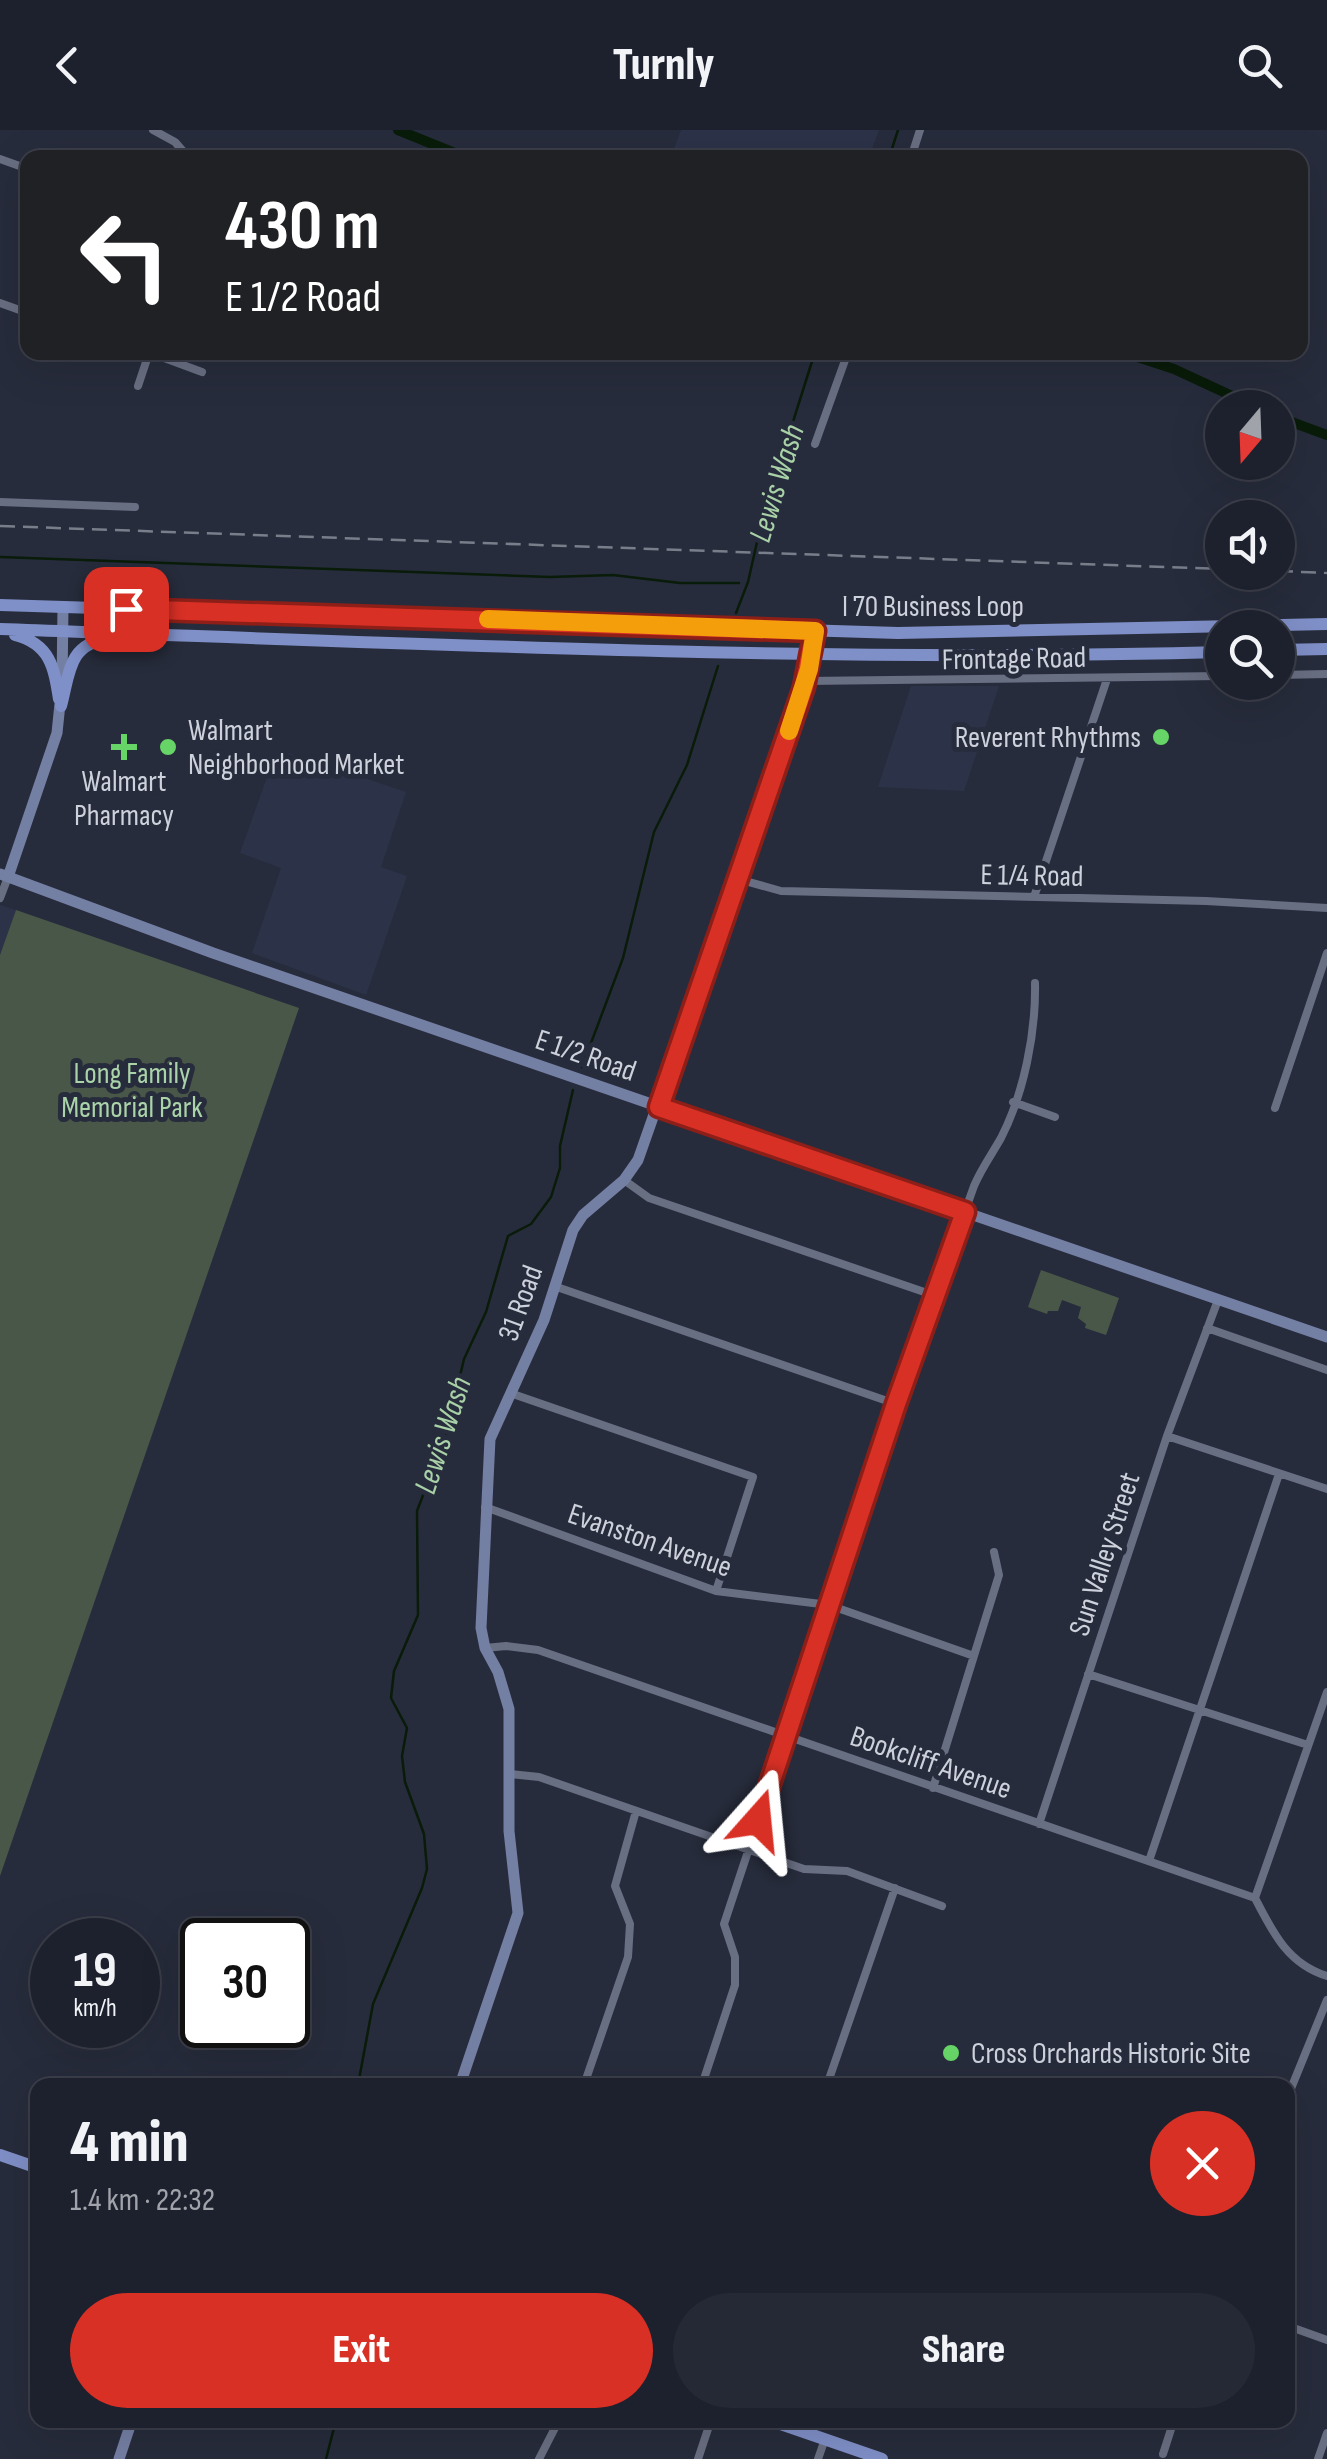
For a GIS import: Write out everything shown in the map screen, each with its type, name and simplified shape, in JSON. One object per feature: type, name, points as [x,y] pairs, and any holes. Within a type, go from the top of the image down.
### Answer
[{"type":"main road","name":"I 70 Business Loop","points":[[0,604],[815,631],[1039,631],[1327,624]]},
{"type":"main road","points":[[61,706],[63,607]]},
{"type":"main road","name":"I 70 Business Loop","points":[[0,631],[811,655],[1042,657],[1205,652]]},
{"type":"main road","points":[[0,631],[27,638],[46,652],[54,668],[61,706]]},
{"type":"main road","name":"31 Road","points":[[462,2078],[518,1914],[509,1831],[509,1709],[498,1672],[485,1648],[481,1608],[490,1439],[544,1320],[573,1230],[583,1215],[624,1180],[638,1160],[806,681],[815,631]]},
{"type":"main road","points":[[4,876],[50,757],[75,657],[86,643],[110,637],[169,634]]},
{"type":"main road","points":[[1295,650],[1327,649]]},
{"type":"main road","name":"E 1/2 Road","points":[[4,876],[213,953],[1327,1338]]},
{"type":"main road","points":[[0,2155],[30,2165]]},
{"type":"main road","points":[[119,2459],[129,2428]]},
{"type":"main road","points":[[793,2428],[882,2459]]},
{"type":"street","points":[[153,130],[182,150]]},
{"type":"street","points":[[138,386],[146,360]]},
{"type":"street","points":[[168,360],[202,372]]},
{"type":"street","points":[[815,444],[845,360]]},
{"type":"street","points":[[0,502],[135,507]]},
{"type":"street","points":[[1295,675],[1327,674]]},
{"type":"street","name":"Frontage Road","points":[[806,681],[1205,676]]},
{"type":"street","points":[[1034,898],[1107,679]]},
{"type":"street","points":[[0,898],[4,876]]},
{"type":"street","name":"E 1/4 Road","points":[[738,879],[781,891],[1327,908]]},
{"type":"street","points":[[1275,1108],[1327,953]]},
{"type":"street","points":[[704,2078],[735,1984],[735,1957],[724,1924],[896,1404],[965,1212],[985,1161],[1001,1137],[1031,1051],[1034,983]]},
{"type":"street","points":[[1013,1102],[1055,1117]]},
{"type":"street","points":[[624,1180],[650,1198],[936,1296]]},
{"type":"street","points":[[554,1286],[896,1404]]},
{"type":"street","name":"Sun Valley Street","points":[[1039,1824],[1167,1436],[1218,1300]]},
{"type":"street","points":[[1207,1328],[1327,1370]]},
{"type":"street","points":[[510,1393],[753,1477],[716,1591]]},
{"type":"street","points":[[1167,1436],[1327,1489]]},
{"type":"street","points":[[1149,1860],[1279,1474]]},
{"type":"street","name":"Evanston Avenue","points":[[485,1507],[716,1591],[828,1605],[974,1656]]},
{"type":"street","points":[[933,1788],[1000,1575],[994,1552]]},
{"type":"street","name":"Bookcliff Avenue","points":[[485,1648],[538,1650],[1256,1898]]},
{"type":"street","points":[[1088,1674],[1308,1746]]},
{"type":"street","points":[[1327,1692],[1256,1898],[1275,1936],[1291,1957],[1327,1976]]},
{"type":"street","points":[[510,1774],[539,1777],[804,1868],[847,1871],[942,1906]]},
{"type":"street","points":[[586,2078],[628,1957],[630,1924],[615,1886],[636,1811]]},
{"type":"street","points":[[829,2078],[895,1888]]},
{"type":"street","points":[[1295,2079],[1327,2000]]},
{"type":"street","points":[[1295,2329],[1327,2340]]},
{"type":"street","points":[[539,2459],[555,2428]]},
{"type":"street","points":[[698,2459],[708,2428]]},
{"type":"street","points":[[1162,2454],[1171,2428]]},
{"type":"street","points":[[1318,2459],[1327,2433]]},
{"type":"street","points":[[818,2459],[825,2439]]},
{"type":"shaded area","points":[[681,130],[879,130],[872,150],[674,150]]},
{"type":"shaded area","points":[[911,686],[999,686],[964,791],[878,787]]},
{"type":"shaded area","points":[[277,749],[406,792],[381,867],[407,876],[366,995],[252,953],[281,868],[240,853]]},
{"type":"shaded area","points":[[0,905],[16,910],[0,955]]},
{"type":"green space","name":"Long Family Memorial Park","points":[[16,910],[299,1008],[0,1876],[0,955]]},
{"type":"green space","points":[[1041,1270],[1119,1298],[1106,1335],[1085,1328],[1086,1324],[1078,1318],[1081,1307],[1062,1300],[1058,1311],[1047,1314],[1028,1307]]},
{"type":"waterway","points":[[398,130],[447,150]]},
{"type":"waterway","name":"Lewis Wash","points":[[892,150],[898,130]]},
{"type":"waterway","name":"Lewis Wash","points":[[736,613],[812,360]]},
{"type":"waterway","points":[[1146,360],[1219,390]]},
{"type":"waterway","points":[[1295,423],[1327,435]]},
{"type":"waterway","points":[[0,557],[550,577],[613,575],[680,583],[739,583]]},
{"type":"waterway","name":"Lewis Wash","points":[[582,1067],[623,958],[654,832],[687,765],[718,666]]},
{"type":"waterway","name":"Lewis Wash","points":[[359,2078],[373,2004],[427,1869],[424,1834],[405,1782],[402,1756],[407,1728],[391,1698],[394,1671],[418,1615],[417,1511],[446,1435],[464,1359],[486,1312],[508,1236],[531,1224],[551,1197],[573,1090]]},
{"type":"waterway","name":"Lewis Wash","points":[[326,2459],[334,2428]]},
{"type":"railway","points":[[0,526],[1205,568]]},
{"type":"railway","points":[[1295,572],[1327,573]]},
{"type":"slow traffic","points":[[488,619],[815,631],[809,669],[789,731]]},
{"type":"place","name":"Reverent Rhythms","points":[[1161,737]]},
{"type":"place","name":"Walmart Pharmacy","points":[[124,747]]},
{"type":"place","name":"Walmart Neighborhood Market","points":[[168,747]]},
{"type":"place","name":"Cross Orchards Historic Site","points":[[951,2053]]},
{"type":"route","points":[[126,609],[815,631],[804,687],[659,1107],[965,1212],[896,1404],[758,1820]]}]
